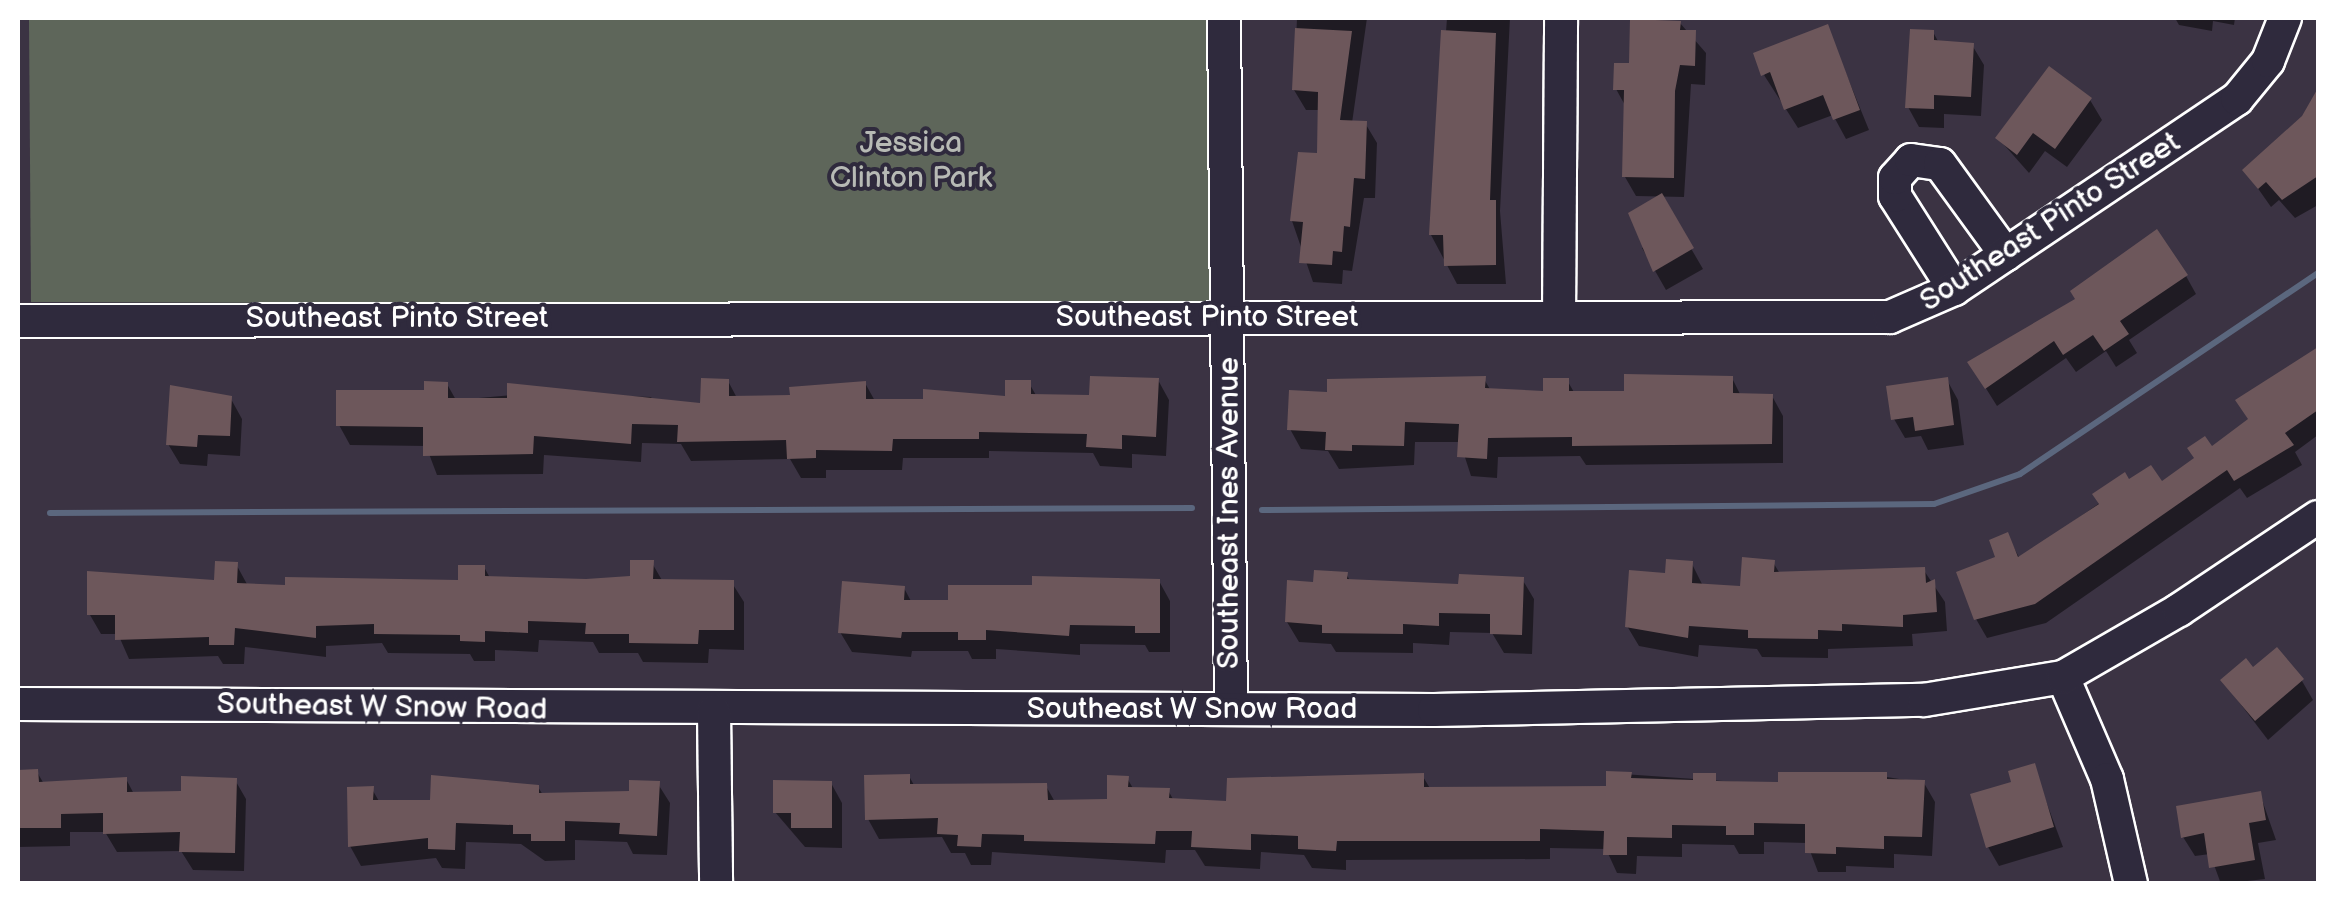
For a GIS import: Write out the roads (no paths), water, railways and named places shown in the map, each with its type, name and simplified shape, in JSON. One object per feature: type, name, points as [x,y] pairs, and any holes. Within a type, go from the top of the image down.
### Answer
[{"type":"street","name":"Southeast Ines Avenue","points":[[1224,18],[1231,708]]},
{"type":"street","points":[[1558,317],[1560,18]]},
{"type":"street","name":"Southeast Pinto Street","points":[[18,321],[1228,317],[1864,320],[1914,310],[1954,289],[2236,99],[2268,62],[2285,18]]},
{"type":"street","points":[[1954,289],[1895,196],[1894,178],[1911,160],[1940,164],[2006,254]]},
{"type":"street","name":"Southeast W Snow Road","points":[[18,704],[714,710],[1924,700],[2063,676],[2318,517]]},
{"type":"street","points":[[2063,676],[2107,779],[2131,884]]},
{"type":"street","points":[[714,710],[716,884]]},
{"type":"waterway","points":[[1262,510],[1934,504],[2020,474],[2318,273]]},
{"type":"waterway","points":[[50,513],[1192,508]]},
{"type":"park label","name":"Jessica Clinton Park","points":[[911,160]]}]
